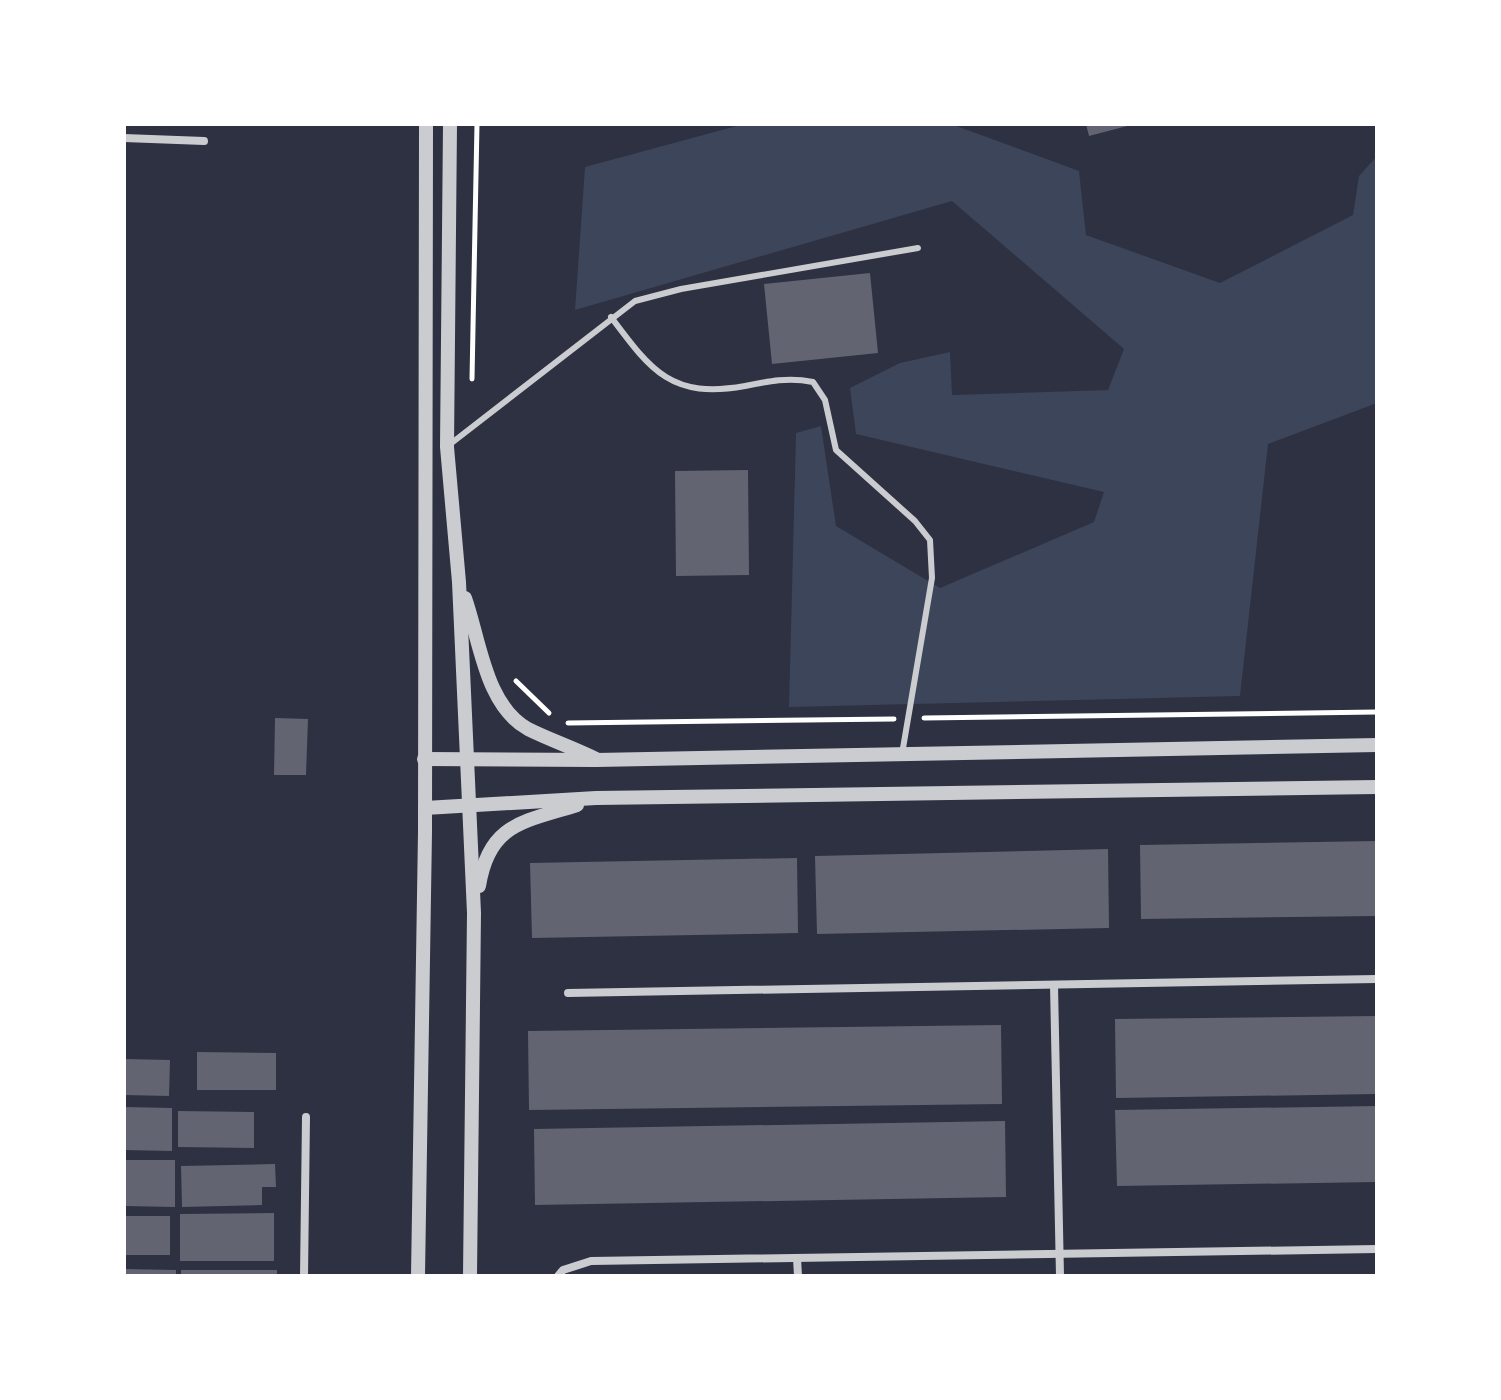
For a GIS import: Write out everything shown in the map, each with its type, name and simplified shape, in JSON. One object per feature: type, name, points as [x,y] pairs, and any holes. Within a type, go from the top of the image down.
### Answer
[{"type":"street","points":[[418,1276],[425,808],[426,124]]},
{"type":"street","points":[[450,124],[447,447],[459,582],[474,913],[470,1276]]},
{"type":"street","points":[[124,138],[204,141]]},
{"type":"street","points":[[459,582],[494,692],[526,728],[596,760]]},
{"type":"street","points":[[424,759],[596,760],[1377,745]]},
{"type":"street","points":[[425,808],[596,798],[1377,787]]},
{"type":"street","points":[[474,913],[481,871],[493,845],[505,830],[596,798]]},
{"type":"street","points":[[568,993],[1377,979]]},
{"type":"street","points":[[1054,985],[1060,1276]]},
{"type":"street","points":[[304,1276],[306,1117]]},
{"type":"street","points":[[558,1276],[563,1270],[591,1261],[1377,1249]]},
{"type":"street","points":[[797,1258],[798,1276]]},
{"type":"lane","points":[[447,447],[635,301],[681,289],[918,248]]},
{"type":"lane","points":[[611,317],[645,363],[678,385],[713,392],[791,377],[813,382],[825,400],[836,450],[915,521],[930,540],[932,578],[902,754]]},
{"type":"path","points":[[472,383],[477,124]]},
{"type":"path","points":[[508,669],[554,716]]},
{"type":"path","points":[[564,723],[1377,712]]},
{"type":"shaded area","points":[[744,124],[951,124],[1079,171],[1086,235],[1220,283],[1353,215],[1359,176],[1377,156],[1377,403],[1268,444],[1240,696],[789,707],[796,433],[821,426],[836,526],[940,588],[1094,522],[1104,492],[856,434],[850,388],[900,363],[950,352],[952,395],[1108,390],[1124,349],[952,201],[575,310],[585,167]]},
{"type":"building","points":[[1086,124],[1130,124],[1131,125],[1089,136]]},
{"type":"building","points":[[870,273],[878,353],[772,364],[764,284]]},
{"type":"building","points":[[748,470],[749,575],[676,576],[675,471]]},
{"type":"building","points":[[275,718],[308,719],[306,775],[274,775]]},
{"type":"building","points":[[1377,841],[1377,916],[1141,919],[1140,845]]},
{"type":"building","points":[[1108,849],[1109,928],[817,934],[815,856]]},
{"type":"building","points":[[797,858],[798,933],[532,938],[530,863]]},
{"type":"building","points":[[1377,1016],[1377,1094],[1116,1098],[1115,1019]]},
{"type":"building","points":[[1001,1025],[1002,1104],[529,1110],[528,1031]]},
{"type":"building","points":[[197,1052],[276,1053],[276,1090],[197,1090]]},
{"type":"building","points":[[124,1059],[170,1060],[169,1096],[124,1095]]},
{"type":"building","points":[[1377,1106],[1377,1182],[1117,1186],[1115,1110]]},
{"type":"building","points":[[124,1107],[172,1108],[172,1151],[124,1150]]},
{"type":"building","points":[[178,1111],[254,1112],[254,1148],[178,1147]]},
{"type":"building","points":[[1005,1121],[1006,1197],[535,1205],[534,1129]]},
{"type":"building","points":[[124,1160],[175,1160],[175,1207],[124,1206]]},
{"type":"building","points":[[275,1164],[276,1187],[262,1187],[262,1205],[182,1207],[181,1166]]},
{"type":"building","points":[[274,1213],[274,1261],[180,1261],[180,1214]]},
{"type":"building","points":[[124,1216],[170,1216],[170,1255],[124,1255]]},
{"type":"building","points":[[124,1269],[176,1270],[176,1276],[124,1276]]},
{"type":"building","points":[[181,1270],[277,1270],[277,1276],[181,1276]]}]
